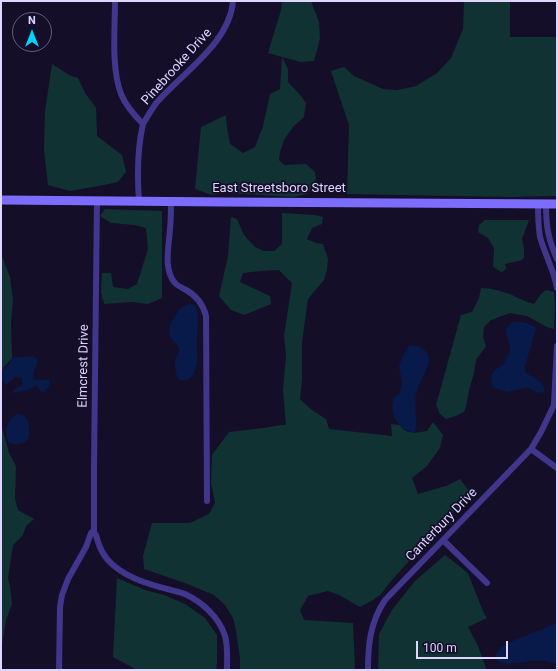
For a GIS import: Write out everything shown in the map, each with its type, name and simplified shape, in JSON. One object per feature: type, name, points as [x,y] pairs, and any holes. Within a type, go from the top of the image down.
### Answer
[{"type":"main road","name":"East Streetsboro Street","points":[[1,200],[557,204]]},
{"type":"street","name":"Pinebrooke Drive","points":[[115,1],[115,64],[117,79],[125,101],[132,112],[143,124]]},
{"type":"street","name":"Pinebrooke Drive","points":[[139,201],[137,183],[138,151],[143,124],[158,101],[218,39],[224,30],[231,13],[233,1]]},
{"type":"street","name":"Elmcrest Drive","points":[[59,670],[60,607],[62,595],[68,579],[86,547],[91,533],[94,530],[97,200]]},
{"type":"street","points":[[171,201],[167,258],[172,279],[176,284],[190,292],[202,304],[206,316],[207,501]]},
{"type":"street","points":[[542,204],[549,236],[557,259]]},
{"type":"street","points":[[542,204],[539,230],[556,279],[557,288]]},
{"type":"street","name":"Canterbury Drive","points":[[368,670],[370,632],[381,607],[390,594],[531,448],[541,432],[555,402],[557,346]]},
{"type":"street","points":[[531,448],[557,468]]},
{"type":"street","name":"Elmcrest Drive","points":[[93,531],[96,534],[98,544],[106,557],[120,571],[130,577],[185,594],[203,606],[215,618],[225,636],[227,647],[227,670]]},
{"type":"street","points":[[443,540],[487,583]]},
{"type":"green space","points":[[282,1],[311,1],[319,22],[320,39],[314,61],[301,62],[268,53],[281,10]]},
{"type":"green space","points":[[464,1],[510,1],[510,37],[557,37],[557,196],[508,197],[347,194],[349,125],[331,71],[344,67],[354,76],[383,89],[397,90],[416,86],[437,73],[451,58],[463,29]]},
{"type":"green space","points":[[282,57],[288,69],[288,82],[306,103],[304,117],[293,127],[284,140],[279,160],[284,165],[306,164],[315,172],[316,179],[313,187],[307,194],[294,197],[227,193],[212,195],[195,189],[201,127],[226,115],[230,144],[243,153],[255,147],[263,126],[270,94],[280,89]]},
{"type":"green space","points":[[52,64],[69,75],[78,78],[85,93],[96,108],[97,136],[122,155],[126,172],[118,182],[70,191],[48,185],[44,150],[45,111]]},
{"type":"green space","points":[[105,209],[162,211],[162,298],[148,304],[132,302],[104,304],[101,292],[102,273],[111,273],[113,287],[128,289],[137,284],[148,249],[146,228],[135,225],[111,223],[100,216]]},
{"type":"green space","points":[[282,213],[315,215],[323,217],[322,224],[312,228],[307,239],[323,244],[328,259],[324,280],[308,299],[302,342],[302,380],[300,399],[312,410],[326,419],[329,429],[392,436],[391,424],[400,425],[408,432],[415,433],[427,431],[433,422],[443,435],[440,448],[426,467],[412,478],[418,494],[446,486],[460,479],[469,491],[438,533],[410,560],[381,594],[373,600],[360,607],[339,595],[328,591],[308,596],[300,610],[304,620],[353,623],[355,670],[240,670],[240,658],[233,618],[225,605],[214,595],[144,569],[143,556],[152,523],[190,523],[209,514],[215,503],[211,483],[212,455],[229,432],[286,425],[283,390],[286,356],[284,336],[292,283],[279,270],[243,273],[240,282],[270,296],[271,304],[244,315],[231,310],[219,296],[228,256],[231,217],[237,219],[244,235],[255,247],[264,251],[274,251],[282,244]]},
{"type":"green space","points":[[485,220],[529,220],[522,239],[524,258],[522,260],[505,264],[506,269],[502,272],[493,266],[494,248],[488,238],[478,232],[479,225]]},
{"type":"green space","points":[[1,254],[10,277],[13,300],[11,323],[12,358],[3,368],[1,375]]},
{"type":"green space","points":[[481,288],[492,289],[510,294],[534,304],[546,290],[554,292],[554,329],[547,327],[527,316],[510,313],[491,320],[484,327],[483,337],[486,346],[476,360],[465,411],[446,419],[440,414],[436,405],[461,315],[472,312],[479,298]]},
{"type":"green space","points":[[1,424],[9,453],[16,466],[15,499],[18,510],[34,519],[26,526],[23,535],[13,545],[8,578],[12,604],[6,620],[1,651]]},
{"type":"green space","points":[[445,555],[468,573],[487,618],[468,627],[478,646],[486,668],[485,670],[378,670],[379,634],[392,610],[415,581]]},
{"type":"green space","points":[[117,578],[145,590],[164,595],[185,604],[205,618],[217,635],[216,670],[137,670],[113,657]]},
{"type":"water","points":[[189,304],[194,305],[197,314],[197,361],[191,378],[183,381],[179,379],[176,372],[175,360],[179,350],[171,338],[170,326],[180,310]]},
{"type":"water","points":[[513,322],[525,323],[536,328],[525,367],[525,372],[542,383],[545,389],[544,392],[538,393],[525,388],[508,392],[492,386],[492,374],[504,364],[509,353],[510,345],[506,331],[509,325]]},
{"type":"water","points":[[411,345],[423,349],[429,357],[428,365],[416,395],[415,433],[402,428],[394,417],[392,405],[394,398],[400,392],[402,383],[399,366],[408,347]]},
{"type":"water","points":[[33,356],[37,359],[37,365],[34,371],[33,379],[49,380],[49,387],[43,392],[40,391],[37,385],[25,391],[12,393],[13,390],[22,385],[22,379],[20,377],[15,377],[5,384],[2,380],[3,369],[8,365],[12,358]]},
{"type":"water","points":[[18,414],[25,416],[27,420],[29,437],[28,440],[23,443],[9,443],[7,439],[7,426],[11,419]]},
{"type":"water","points":[[557,623],[557,664],[551,662],[532,661],[505,664],[497,661],[496,654],[501,647]]}]
